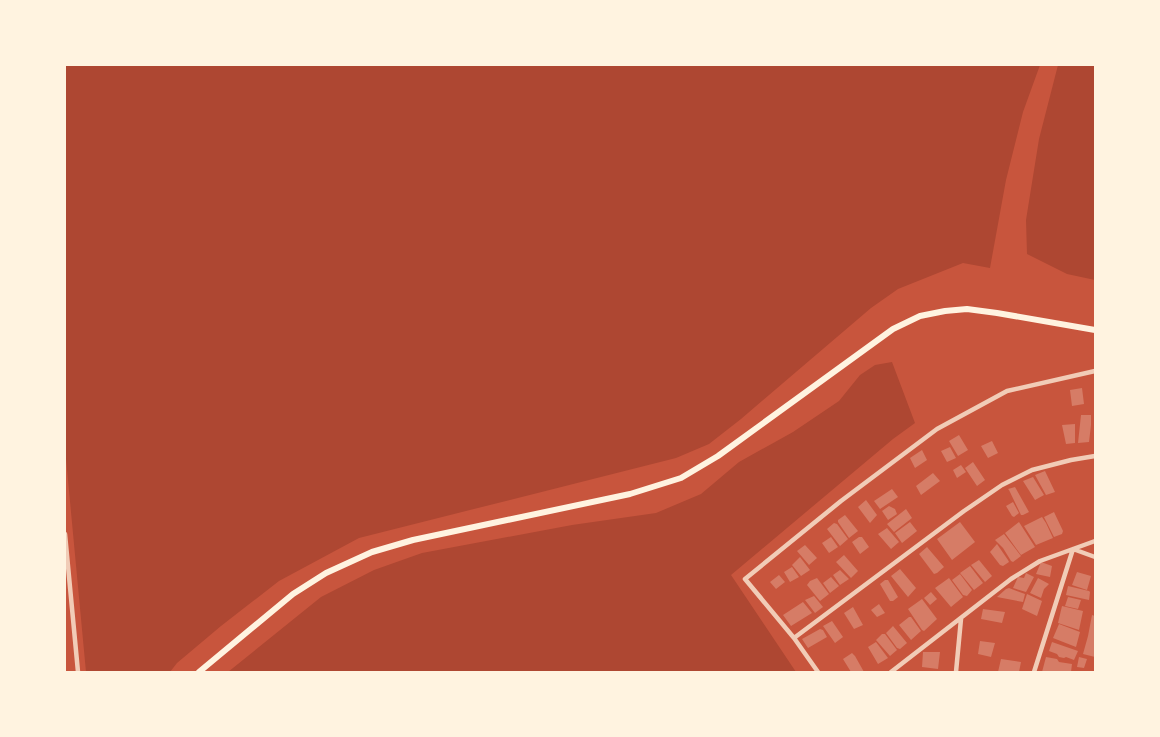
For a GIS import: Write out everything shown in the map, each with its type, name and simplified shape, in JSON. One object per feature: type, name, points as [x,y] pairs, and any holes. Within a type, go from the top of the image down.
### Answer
[{"type":"main road","points":[[200,672],[293,594],[326,573],[372,552],[413,540],[630,494],[681,478],[726,451],[893,329],[920,316],[967,309],[1095,330]]},
{"type":"street","points":[[818,672],[794,638],[745,579],[841,501],[937,429],[1007,391],[1095,370]]},
{"type":"street","points":[[794,638],[964,511],[1002,485],[1032,470],[1095,456]]},
{"type":"street","points":[[65,534],[78,672]]},
{"type":"street","points":[[891,672],[1011,580],[1040,561],[1095,541]]},
{"type":"street","points":[[1072,549],[1095,557]]},
{"type":"street","points":[[1034,672],[1072,549]]},
{"type":"street","points":[[956,672],[961,619]]},
{"type":"shaded area","points":[[65,65],[1040,65],[1023,112],[1006,180],[990,268],[963,263],[898,289],[871,308],[709,444],[676,458],[359,538],[279,581],[221,626],[177,663],[170,672],[86,672],[65,448]]},
{"type":"shaded area","points":[[1058,65],[1095,65],[1095,280],[1067,274],[1027,254],[1026,220],[1039,139]]},
{"type":"shaded area","points":[[892,362],[915,423],[893,439],[731,575],[796,672],[228,672],[321,597],[374,570],[422,553],[572,525],[656,513],[701,494],[739,462],[793,432],[839,401],[860,375],[875,365]]},
{"type":"building","points":[[1082,388],[1084,404],[1072,406],[1070,390]]},
{"type":"building","points":[[1081,415],[1091,415],[1091,425],[1089,442],[1078,443]]},
{"type":"building","points":[[1075,424],[1075,443],[1066,444],[1062,425]]},
{"type":"building","points":[[959,435],[968,450],[958,456],[949,441]]},
{"type":"building","points":[[992,441],[998,453],[988,458],[981,446]]},
{"type":"building","points":[[950,447],[956,458],[947,462],[941,451]]},
{"type":"building","points":[[922,450],[927,460],[915,468],[910,458]]},
{"type":"building","points":[[973,462],[985,480],[977,486],[965,468]]},
{"type":"building","points":[[961,465],[966,472],[957,478],[953,470]]},
{"type":"building","points":[[1045,471],[1055,492],[1046,495],[1035,475]]},
{"type":"building","points":[[933,473],[940,481],[921,495],[916,486]]},
{"type":"building","points":[[1033,477],[1044,495],[1035,500],[1023,481]]},
{"type":"building","points":[[1015,487],[1029,512],[1023,515],[1021,515],[1008,489]]},
{"type":"building","points":[[892,489],[898,497],[880,509],[874,501]]},
{"type":"building","points":[[866,500],[877,515],[870,523],[858,507]]},
{"type":"building","points":[[1013,502],[1019,513],[1014,517],[1006,506]]},
{"type":"building","points":[[889,506],[895,509],[897,514],[888,520],[882,511]]},
{"type":"building","points":[[906,509],[912,518],[894,532],[887,524]]},
{"type":"building","points":[[1054,512],[1063,531],[1062,534],[1054,537],[1044,517]]},
{"type":"building","points":[[845,515],[858,531],[849,538],[838,522]]},
{"type":"building","points":[[1042,517],[1053,538],[1036,545],[1024,526]]},
{"type":"building","points":[[910,522],[917,531],[902,543],[895,533]]},
{"type":"building","points":[[960,522],[975,542],[952,560],[937,539]]},
{"type":"building","points":[[1019,522],[1035,547],[1021,555],[1005,533]]},
{"type":"building","points":[[834,523],[837,524],[848,539],[840,546],[827,529]]},
{"type":"building","points":[[887,528],[899,542],[891,549],[878,534]]},
{"type":"building","points":[[1004,534],[1021,556],[1013,562],[995,540]]},
{"type":"building","points":[[831,537],[838,547],[829,553],[822,543]]},
{"type":"building","points":[[862,537],[869,547],[860,554],[852,542]]},
{"type":"building","points":[[997,544],[1009,562],[1003,566],[1000,565],[990,552]]},
{"type":"building","points":[[805,545],[817,558],[809,565],[797,551]]},
{"type":"building","points":[[927,547],[944,567],[934,574],[919,554]]},
{"type":"building","points":[[844,555],[858,571],[851,578],[836,562]]},
{"type":"building","points":[[800,557],[810,570],[801,576],[792,565]]},
{"type":"building","points":[[979,560],[992,576],[985,582],[971,565]]},
{"type":"building","points":[[1041,562],[1052,566],[1050,577],[1036,574]]},
{"type":"building","points":[[970,566],[983,583],[974,590],[960,573]]},
{"type":"building","points":[[792,567],[799,577],[790,582],[784,572]]},
{"type":"building","points":[[900,569],[916,588],[908,597],[891,576]]},
{"type":"building","points":[[840,570],[849,579],[840,585],[833,575]]},
{"type":"building","points":[[1077,572],[1091,576],[1087,590],[1072,585]]},
{"type":"building","points":[[1026,573],[1034,577],[1026,592],[1013,588],[1018,577],[1024,578]]},
{"type":"building","points":[[960,574],[972,590],[967,596],[963,595],[952,580]]},
{"type":"building","points":[[779,575],[785,582],[776,589],[770,582]]},
{"type":"building","points":[[831,577],[839,586],[830,593],[823,583]]},
{"type":"building","points":[[817,578],[829,594],[820,601],[807,585],[810,581]]},
{"type":"building","points":[[949,578],[963,597],[951,607],[935,588]]},
{"type":"building","points":[[1038,578],[1049,584],[1044,589],[1041,598],[1030,593]]},
{"type":"building","points":[[888,580],[898,597],[893,601],[890,601],[880,584]]},
{"type":"building","points":[[1068,586],[1089,591],[1089,600],[1066,595]]},
{"type":"building","points":[[1009,588],[1025,594],[1023,602],[997,597]]},
{"type":"building","points":[[931,592],[937,599],[930,605],[924,598]]},
{"type":"building","points":[[1027,594],[1042,601],[1037,616],[1022,609]]},
{"type":"building","points":[[814,596],[823,607],[815,613],[805,600]]},
{"type":"building","points":[[1068,597],[1081,600],[1078,609],[1065,606]]},
{"type":"building","points":[[922,599],[937,619],[924,631],[908,609]]},
{"type":"building","points":[[803,602],[812,613],[791,626],[783,615]]},
{"type":"building","points":[[879,604],[885,613],[877,617],[871,610]]},
{"type":"building","points":[[1062,606],[1083,611],[1079,630],[1058,623]]},
{"type":"building","points":[[853,607],[863,625],[854,629],[844,613]]},
{"type":"building","points":[[983,609],[1005,612],[1002,623],[981,619]]},
{"type":"building","points":[[1092,615],[1095,616],[1095,657],[1083,654]]},
{"type":"building","points":[[911,617],[921,631],[911,640],[899,625]]},
{"type":"building","points":[[832,621],[843,637],[835,643],[823,626]]},
{"type":"building","points":[[1059,624],[1080,632],[1076,647],[1053,638]]},
{"type":"building","points":[[893,626],[907,643],[900,649],[897,648],[886,633]]},
{"type":"building","points":[[820,629],[823,630],[827,637],[808,648],[802,639]]},
{"type":"building","points":[[882,634],[885,634],[897,650],[890,656],[876,640]]},
{"type":"building","points":[[980,641],[995,643],[991,657],[978,654]]},
{"type":"building","points":[[876,642],[888,658],[878,664],[868,647]]},
{"type":"building","points":[[1052,642],[1078,651],[1074,660],[1059,657],[1057,654],[1049,651]]},
{"type":"building","points":[[923,652],[940,652],[938,669],[922,667]]},
{"type":"building","points":[[852,653],[864,672],[851,672],[843,659]]},
{"type":"building","points":[[1046,657],[1072,664],[1071,672],[1042,672]]},
{"type":"building","points":[[1079,657],[1087,659],[1084,668],[1077,667]]},
{"type":"building","points":[[1001,659],[1021,662],[1019,672],[998,672]]}]
